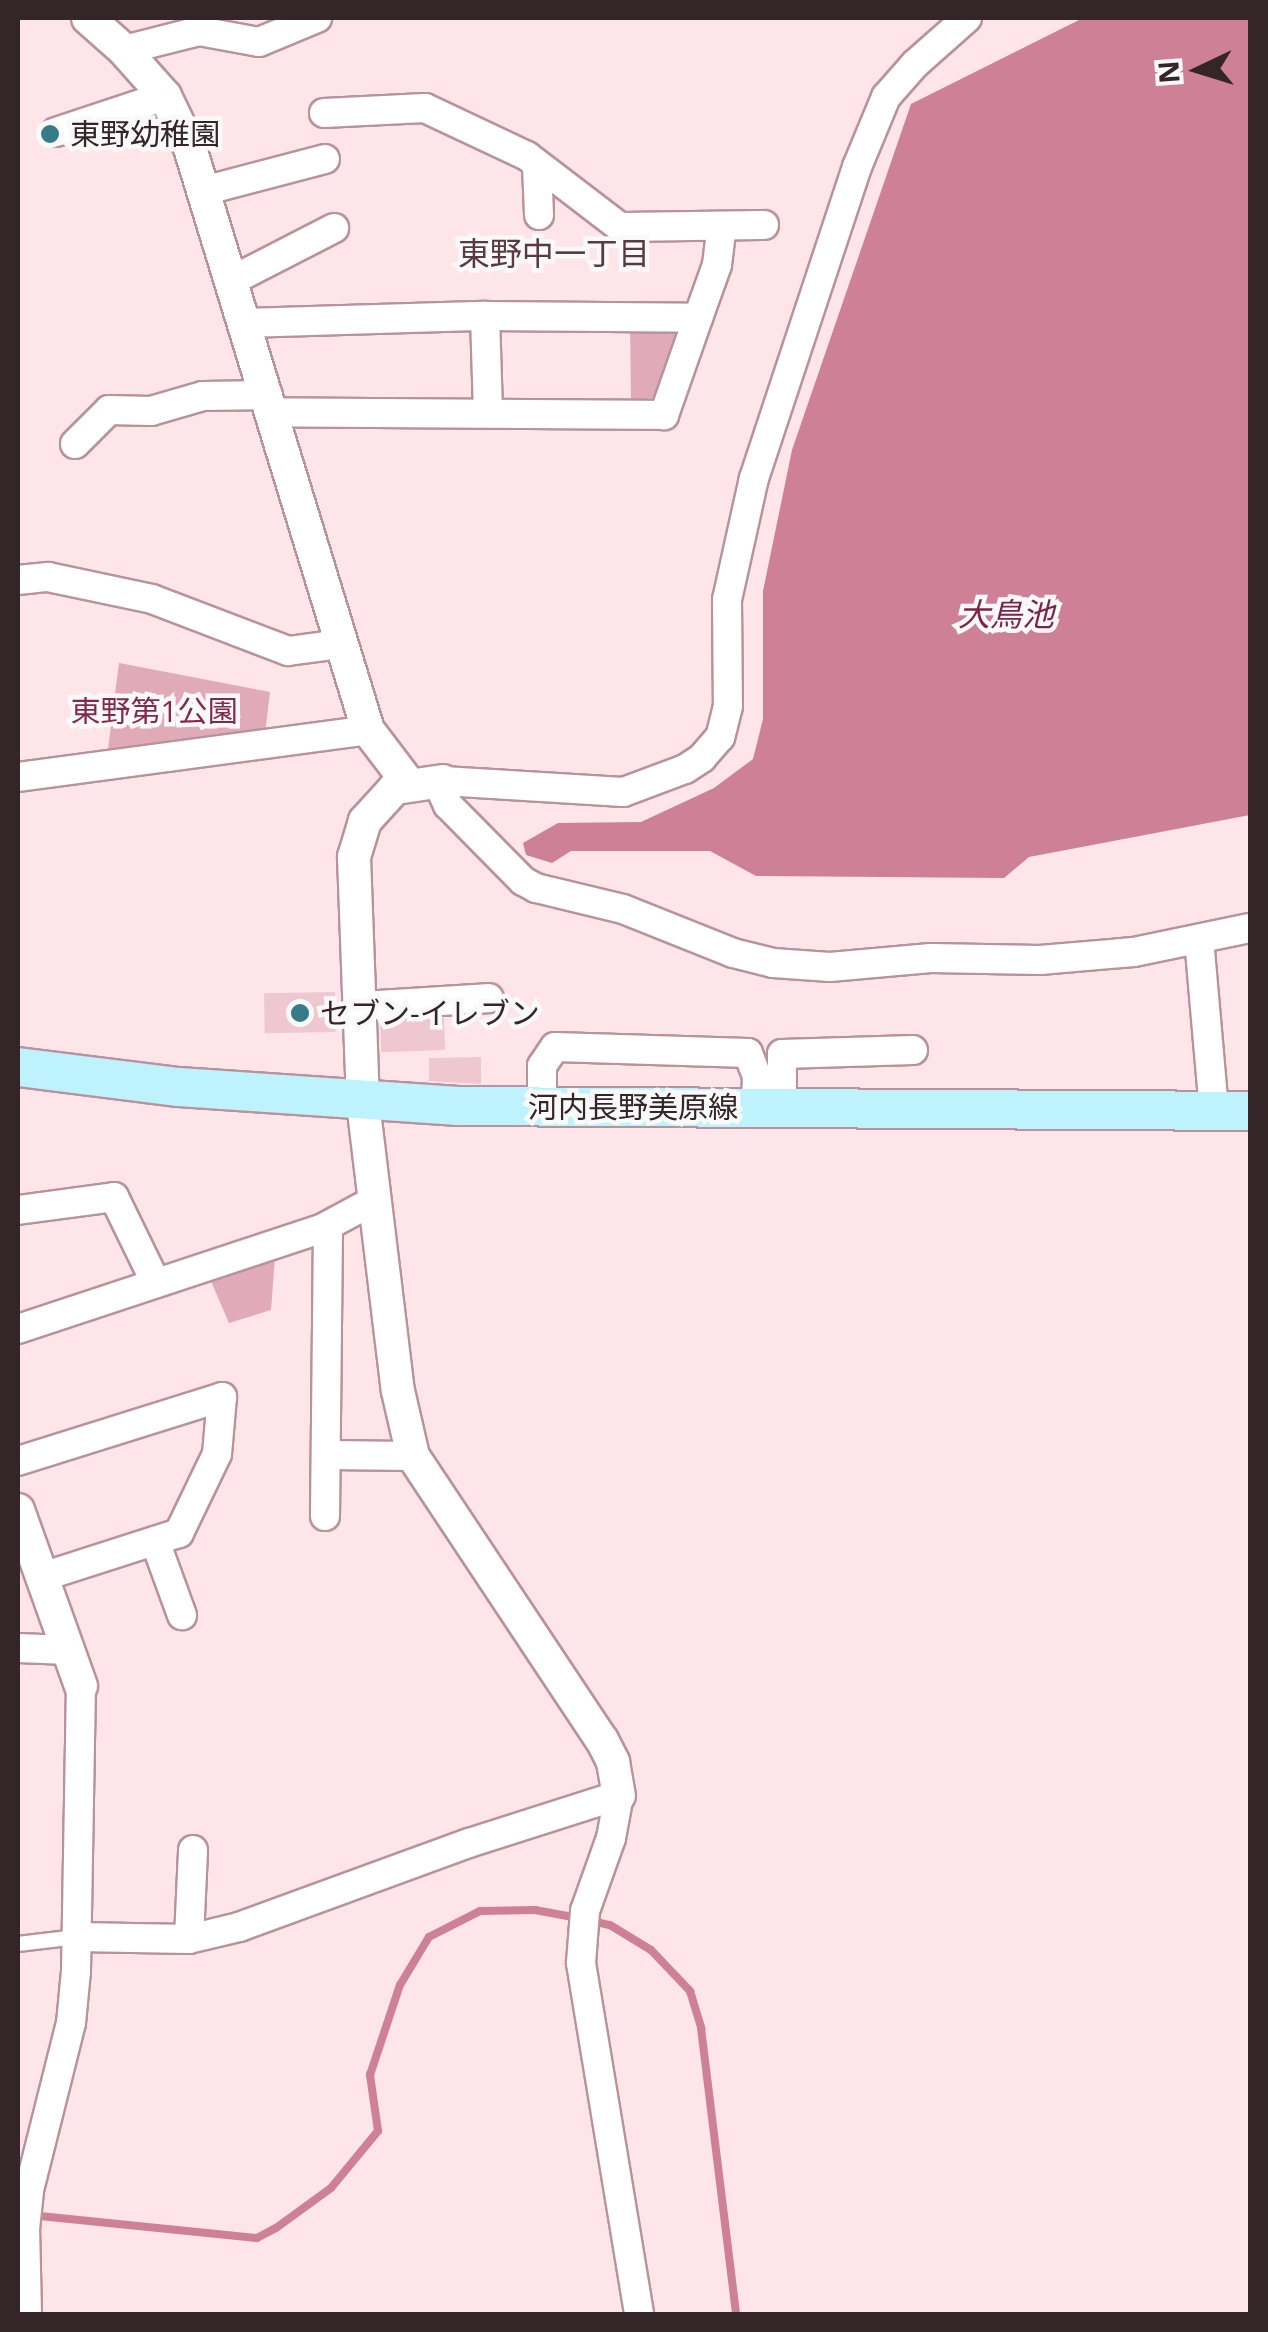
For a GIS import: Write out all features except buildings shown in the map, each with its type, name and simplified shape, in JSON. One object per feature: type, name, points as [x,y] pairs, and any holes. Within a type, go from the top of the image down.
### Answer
[{"type":"main road","name":"河内長野美原線","points":[[18,1066],[180,1087],[363,1103],[1232,1111]]},
{"type":"street","points":[[88,18],[124,50],[165,96],[190,148],[368,730],[408,784]]},
{"type":"street","points":[[124,50],[199,30],[259,42],[317,18]]},
{"type":"street","points":[[639,2314],[581,1963],[585,1911],[612,1838],[618,1795],[614,1762],[413,1456],[398,1392],[363,1103],[353,899],[357,837],[365,821],[395,788],[408,784],[443,781],[624,792],[684,768],[720,737],[728,706],[728,600],[754,478],[857,167],[886,97],[914,64],[967,18]]},
{"type":"street","points":[[56,132],[165,96]]},
{"type":"street","points":[[324,113],[425,108],[527,156],[620,227],[764,225]]},
{"type":"street","points":[[203,191],[324,160]]},
{"type":"street","points":[[537,165],[539,214]]},
{"type":"street","points":[[76,444],[109,410],[140,423],[203,396],[271,404],[664,415],[717,265],[722,226]]},
{"type":"street","points":[[232,281],[334,228]]},
{"type":"street","points":[[244,323],[485,316],[698,318]]},
{"type":"street","points":[[485,316],[488,412]]},
{"type":"street","points":[[18,580],[48,576],[152,599],[288,651],[340,644]]},
{"type":"street","points":[[18,776],[368,730]]},
{"type":"street","points":[[443,781],[448,805],[523,881],[623,909],[732,953],[773,963],[830,967],[931,958],[1040,960],[1134,952],[1250,928]]},
{"type":"street","points":[[1199,939],[1232,1111]]},
{"type":"street","points":[[360,1006],[489,998]]},
{"type":"street","points":[[542,1107],[542,1066],[554,1047],[748,1052],[769,1107]]},
{"type":"street","points":[[769,1107],[782,1054],[913,1050]]},
{"type":"street","points":[[18,1210],[114,1197],[156,1283]]},
{"type":"street","points":[[18,1329],[328,1226],[375,1200]]},
{"type":"street","points":[[325,1516],[328,1226]]},
{"type":"street","points":[[18,1461],[222,1397],[216,1454],[179,1532],[42,1577]]},
{"type":"street","points":[[326,1455],[413,1456]]},
{"type":"street","points":[[18,1512],[81,1686],[77,1937],[71,2023],[29,2190],[24,2305]]},
{"type":"street","points":[[154,1541],[182,1616]]},
{"type":"street","points":[[18,1648],[68,1650]]},
{"type":"street","points":[[77,1937],[188,1940],[318,1900],[469,1843],[618,1795]]},
{"type":"street","points":[[188,1940],[193,1850]]},
{"type":"lane","points":[[18,1944],[77,1937]]},
{"type":"green space","points":[[630,325],[672,325],[679,335],[655,398],[631,400]]},
{"type":"green space","name":"東野第1公園","points":[[119,663],[270,692],[265,734],[107,757]]},
{"type":"green space","points":[[276,1244],[271,1310],[229,1323],[210,1279]]},
{"type":"water","name":"大鳥池","points":[[1083,18],[1250,18],[1250,815],[1029,857],[1004,878],[756,876],[710,851],[571,851],[552,863],[526,855],[523,843],[558,823],[641,822],[714,788],[753,759],[763,719],[763,591],[792,450],[911,104]]},
{"type":"waterway","points":[[30,2215],[257,2238],[276,2228],[331,2188],[378,2131],[370,2075],[400,1985],[429,1937],[480,1911],[535,1910],[578,1918]]},
{"type":"waterway","points":[[592,1921],[610,1925],[651,1950],[690,1991],[701,2028],[736,2314]]},
{"type":"place","name":"東野幼稚園","points":[[50,134]]},
{"type":"place","name":"セブン-イレブン","points":[[300,1013]]},
{"type":"district","name":"東野中一丁目","points":[[554,253]]}]
